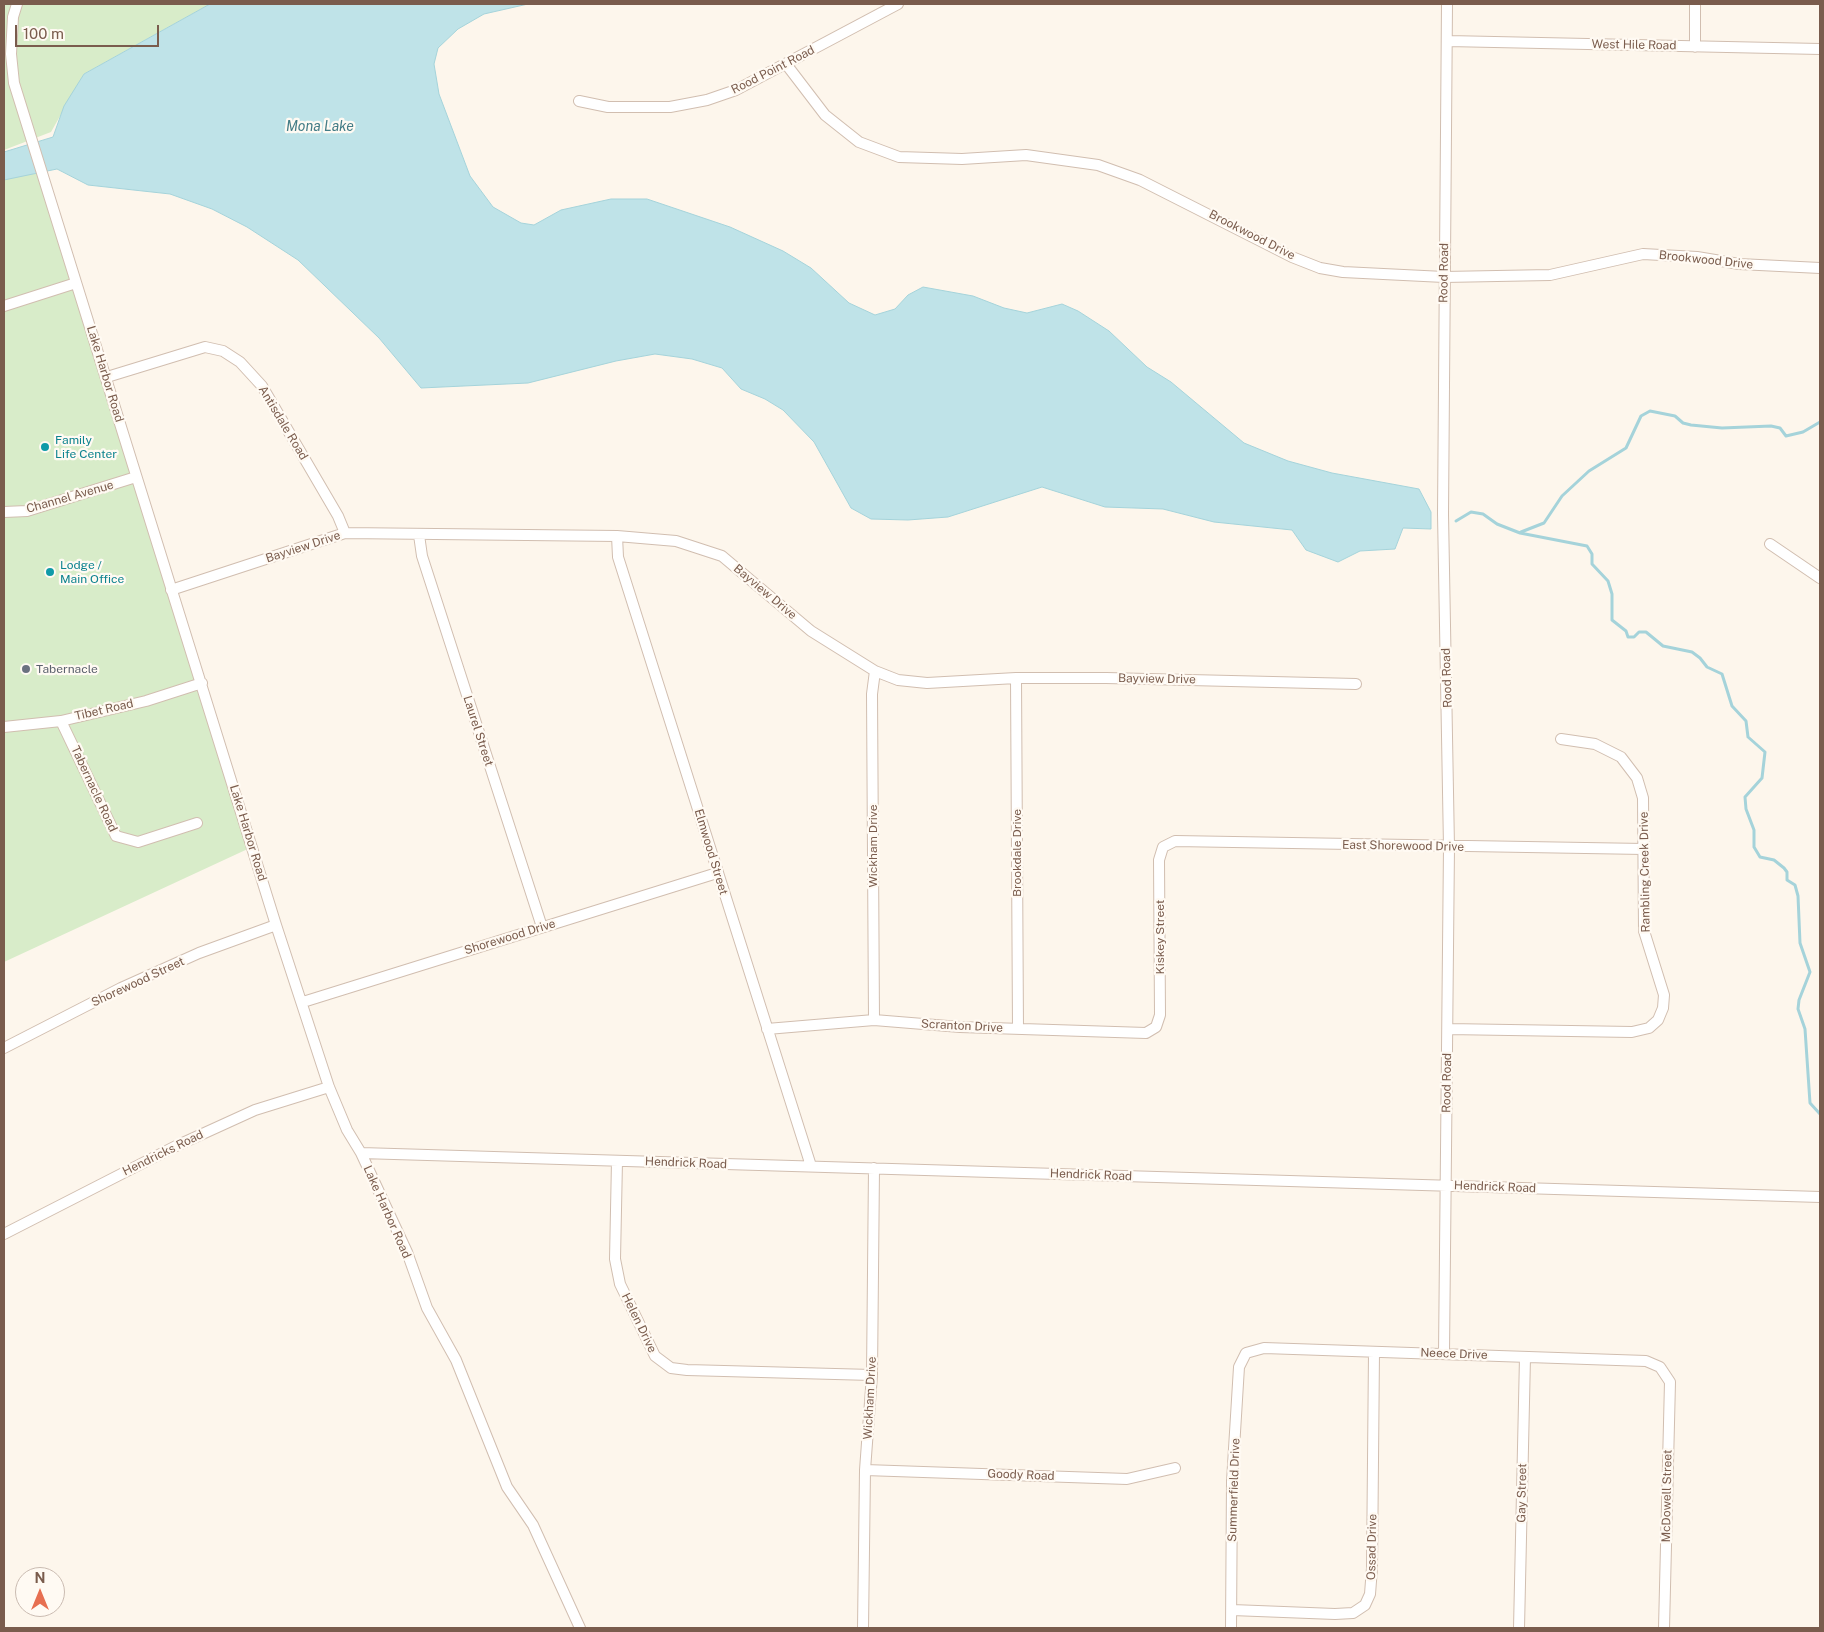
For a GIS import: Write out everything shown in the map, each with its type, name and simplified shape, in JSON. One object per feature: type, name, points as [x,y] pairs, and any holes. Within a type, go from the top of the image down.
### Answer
[{"type":"street","name":"Lake Harbor Road","points":[[17,4],[13,17],[11,54],[14,83],[276,925],[303,1002],[329,1087],[346,1130],[361,1153],[407,1252],[427,1308],[456,1360],[504,1481],[533,1526],[580,1628]]},
{"type":"street","name":"Rood Point Road","points":[[579,101],[617,107],[670,106],[707,100],[736,90],[898,4]]},
{"type":"street","name":"Rood Road","points":[[1444,1353],[1449,847],[1443,514],[1447,4]]},
{"type":"street","points":[[1695,4],[1695,47]]},
{"type":"street","name":"West Hile Road","points":[[1448,40],[1820,49]]},
{"type":"street","name":"Brookwood Drive","points":[[786,64],[825,116],[859,142],[899,157],[945,160],[1026,155],[1098,165],[1140,180],[1221,220],[1250,237],[1320,268],[1359,274],[1444,277],[1550,275],[1643,254],[1697,258],[1739,264],[1820,268]]},
{"type":"street","points":[[4,306],[76,283]]},
{"type":"street","name":"Antisdale Road","points":[[107,377],[205,347],[224,350],[240,362],[262,386],[338,516],[345,533]]},
{"type":"street","name":"Channel Avenue","points":[[4,512],[26,511],[136,477]]},
{"type":"street","name":"Bayview Drive","points":[[171,590],[345,533],[616,536],[676,541],[722,556],[811,631],[875,671],[898,680],[927,683],[1016,678],[1356,684]]},
{"type":"street","name":"Laurel Street","points":[[419,535],[422,556],[542,926]]},
{"type":"street","name":"Elmwood Street","points":[[616,536],[618,557],[810,1166]]},
{"type":"street","points":[[1770,544],[1820,578]]},
{"type":"street","name":"Wickham Drive","points":[[874,1020],[872,694],[875,671]]},
{"type":"street","name":"Brookdale Drive","points":[[1016,678],[1018,1029]]},
{"type":"street","name":"Tibet Road","points":[[4,727],[61,721],[146,701],[202,683]]},
{"type":"street","name":"Tabernacle Road","points":[[61,721],[116,836],[138,842],[197,823]]},
{"type":"street","name":"Rambling Creek Drive","points":[[1448,1029],[1632,1032],[1648,1028],[1658,1020],[1663,1008],[1664,995],[1644,931],[1643,798],[1638,778],[1621,757],[1595,744],[1561,739]]},
{"type":"street","name":"East Shorewood Drive","points":[[1163,847],[1175,841],[1644,849]]},
{"type":"street","name":"Kiskey Street","points":[[1156,1027],[1160,1015],[1159,860],[1163,847]]},
{"type":"street","name":"Shorewood Drive","points":[[303,1002],[717,872]]},
{"type":"street","name":"Shorewood Street","points":[[4,1048],[122,988],[199,954],[276,925]]},
{"type":"street","name":"Scranton Drive","points":[[767,1028],[874,1020],[951,1027],[1146,1033],[1156,1027]]},
{"type":"street","name":"Hendricks Road","points":[[4,1234],[176,1146],[237,1118],[255,1110],[329,1087]]},
{"type":"street","name":"Hendrick Road","points":[[361,1153],[1820,1197]]},
{"type":"street","name":"Helen Drive","points":[[617,1160],[615,1259],[620,1284],[655,1356],[671,1368],[687,1370],[872,1375]]},
{"type":"street","name":"Wickham Drive","points":[[863,1628],[866,1470],[872,1375],[874,1168]]},
{"type":"street","name":"Neece Drive","points":[[1246,1353],[1264,1348],[1444,1353],[1646,1361],[1660,1367]]},
{"type":"street","name":"Ossad Drive","points":[[1232,1610],[1335,1614],[1353,1612],[1365,1605],[1370,1594],[1372,1568],[1374,1352]]},
{"type":"street","name":"Summerfield Drive","points":[[1231,1628],[1232,1480],[1239,1367],[1246,1353]]},
{"type":"street","name":"Gay Street","points":[[1519,1628],[1525,1357]]},
{"type":"street","name":"McDowell Street","points":[[1660,1367],[1670,1382],[1664,1628]]},
{"type":"street","name":"Goody Road","points":[[866,1470],[1127,1479],[1175,1468]]},
{"type":"green space","points":[[4,4],[210,4],[84,74],[51,132],[4,150]]},
{"type":"green space","points":[[22,174],[43,174],[252,847],[4,962],[4,180]]},
{"type":"water","name":"Mona Lake","points":[[210,4],[528,4],[484,14],[458,29],[438,48],[434,64],[439,94],[470,176],[493,207],[521,223],[534,225],[561,210],[611,199],[647,199],[730,227],[783,251],[811,268],[849,303],[875,315],[895,309],[908,295],[923,287],[973,296],[1004,308],[1027,313],[1062,304],[1078,311],[1109,331],[1147,367],[1171,382],[1244,443],[1288,461],[1332,473],[1419,489],[1431,512],[1431,529],[1403,528],[1395,549],[1360,551],[1338,562],[1306,550],[1292,530],[1214,522],[1163,509],[1105,507],[1042,487],[948,517],[908,520],[871,519],[851,508],[814,442],[783,410],[765,399],[741,389],[722,368],[692,359],[655,354],[616,361],[528,383],[421,388],[379,338],[298,260],[247,227],[212,209],[170,194],[88,185],[57,169],[4,180],[4,152],[53,137],[64,106],[84,74]]},
{"type":"waterway","points":[[1521,532],[1544,523],[1562,496],[1589,471],[1626,448],[1641,416],[1650,411],[1675,416],[1683,423],[1691,425],[1722,428],[1771,426],[1780,428],[1786,436],[1803,432],[1820,422]]},
{"type":"waterway","points":[[1456,521],[1471,512],[1483,514],[1497,524],[1520,533],[1587,546],[1592,554],[1592,564],[1608,581],[1612,594],[1612,620],[1626,631],[1628,637],[1634,637],[1639,632],[1646,632],[1663,646],[1692,652],[1707,667],[1722,674],[1732,706],[1746,721],[1748,737],[1765,752],[1762,778],[1745,797],[1746,809],[1754,830],[1754,847],[1760,857],[1774,860],[1784,868],[1787,872],[1787,880],[1795,885],[1798,896],[1800,943],[1810,972],[1799,1000],[1798,1009],[1805,1029],[1810,1103],[1820,1114]]},
{"type":"place","name":"Family Life Center","points":[[45,447]]},
{"type":"place","name":"Lodge / Main Office","points":[[50,572]]},
{"type":"place","name":"Tabernacle","points":[[26,669]]}]
